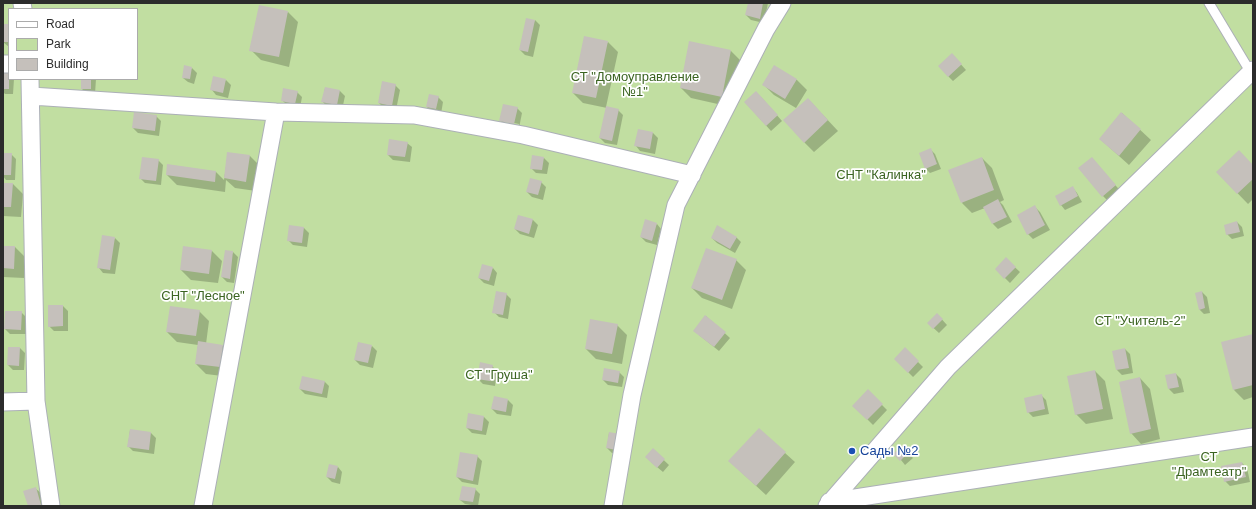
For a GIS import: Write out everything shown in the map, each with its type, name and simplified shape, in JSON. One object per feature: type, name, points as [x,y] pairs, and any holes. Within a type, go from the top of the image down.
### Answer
[{"type":"street","points":[[613,506],[632,395],[676,205],[766,29],[782,3]]},
{"type":"street","points":[[829,505],[948,367],[1252,72]]},
{"type":"street","points":[[30,80],[36,401],[51,506]]},
{"type":"street","points":[[31,96],[276,112],[414,115],[523,135],[692,175]]},
{"type":"street","points":[[203,506],[276,112]]},
{"type":"street","points":[[3,402],[36,401]]},
{"type":"street","points":[[829,505],[1253,437]]},
{"type":"lane","points":[[1209,3],[1252,72]]},
{"type":"green space","points":[[3,3],[1253,3],[1253,506],[3,506]]},
{"type":"building","points":[[748,3],[763,3],[760,19],[745,15]]},
{"type":"building","points":[[259,5],[288,11],[279,57],[249,51]]},
{"type":"building","points":[[526,18],[535,20],[528,52],[519,50]]},
{"type":"building","points":[[3,24],[8,24],[8,42],[3,42]]},
{"type":"building","points":[[584,36],[608,41],[596,98],[572,93]]},
{"type":"building","points":[[689,41],[731,50],[722,97],[680,88]]},
{"type":"building","points":[[952,53],[962,64],[948,77],[938,66]]},
{"type":"building","points":[[184,65],[192,67],[190,79],[182,78]]},
{"type":"building","points":[[774,65],[797,79],[785,99],[762,85]]},
{"type":"building","points":[[3,69],[8,70],[9,89],[3,89]]},
{"type":"building","points":[[213,76],[226,79],[223,93],[210,90]]},
{"type":"building","points":[[81,80],[91,80],[91,89],[81,89]]},
{"type":"building","points":[[382,81],[396,84],[392,106],[378,103]]},
{"type":"building","points":[[325,87],[340,90],[337,105],[321,102]]},
{"type":"building","points":[[283,88],[298,91],[295,104],[281,101]]},
{"type":"building","points":[[756,91],[778,115],[766,126],[744,102]]},
{"type":"building","points":[[429,94],[439,96],[436,109],[426,107]]},
{"type":"building","points":[[808,98],[828,120],[804,143],[783,120]]},
{"type":"building","points":[[503,104],[518,107],[514,124],[499,121]]},
{"type":"building","points":[[606,106],[619,109],[612,141],[599,138]]},
{"type":"building","points":[[134,112],[157,115],[155,131],[132,128]]},
{"type":"building","points":[[1121,112],[1141,129],[1119,156],[1099,139]]},
{"type":"building","points":[[638,129],[653,132],[650,149],[634,146]]},
{"type":"building","points":[[389,139],[408,142],[405,157],[387,155]]},
{"type":"building","points":[[931,148],[937,164],[925,169],[919,153]]},
{"type":"building","points":[[1239,150],[1253,165],[1253,179],[1237,194],[1216,172]]},
{"type":"building","points":[[227,152],[250,155],[246,182],[224,178]]},
{"type":"building","points":[[3,153],[12,153],[11,175],[3,175]]},
{"type":"building","points":[[532,155],[544,157],[542,170],[530,169]]},
{"type":"building","points":[[142,157],[159,159],[156,181],[139,179]]},
{"type":"building","points":[[982,157],[994,190],[961,203],[948,170]]},
{"type":"building","points":[[1092,157],[1116,185],[1102,197],[1078,168]]},
{"type":"building","points":[[167,164],[216,171],[215,182],[166,175]]},
{"type":"building","points":[[530,178],[542,181],[538,195],[526,192]]},
{"type":"building","points":[[3,183],[13,183],[11,207],[3,207]]},
{"type":"building","points":[[1073,186],[1078,196],[1060,206],[1055,196]]},
{"type":"building","points":[[998,199],[1007,217],[992,224],[983,207]]},
{"type":"building","points":[[1035,205],[1045,225],[1027,235],[1017,215]]},
{"type":"building","points":[[518,215],[533,219],[529,234],[514,229]]},
{"type":"building","points":[[645,219],[657,223],[652,241],[640,237]]},
{"type":"building","points":[[1237,221],[1240,232],[1226,235],[1224,225]]},
{"type":"building","points":[[289,225],[304,227],[302,243],[287,241]]},
{"type":"building","points":[[717,225],[737,237],[730,249],[711,238]]},
{"type":"building","points":[[102,235],[115,237],[110,270],[97,268]]},
{"type":"building","points":[[3,246],[15,246],[14,269],[3,268]]},
{"type":"building","points":[[183,246],[212,250],[209,274],[180,270]]},
{"type":"building","points":[[706,248],[737,259],[722,300],[691,288]]},
{"type":"building","points":[[225,250],[233,251],[230,279],[221,277]]},
{"type":"building","points":[[1006,257],[1016,267],[1004,279],[995,269]]},
{"type":"building","points":[[482,264],[493,267],[489,281],[478,278]]},
{"type":"building","points":[[496,291],[507,293],[503,315],[492,313]]},
{"type":"building","points":[[1202,291],[1205,308],[1199,310],[1195,293]]},
{"type":"building","points":[[48,305],[63,305],[63,326],[48,327]]},
{"type":"building","points":[[170,306],[200,310],[196,336],[166,332]]},
{"type":"building","points":[[5,311],[22,311],[21,330],[4,329]]},
{"type":"building","points":[[937,313],[943,319],[933,329],[927,323]]},
{"type":"building","points":[[705,315],[726,332],[714,347],[693,331]]},
{"type":"building","points":[[590,319],[618,324],[612,354],[585,349]]},
{"type":"building","points":[[1253,334],[1253,385],[1233,390],[1221,342]]},
{"type":"building","points":[[198,341],[223,345],[220,367],[195,364]]},
{"type":"building","points":[[358,342],[372,345],[368,363],[354,360]]},
{"type":"building","points":[[8,347],[20,347],[19,366],[7,365]]},
{"type":"building","points":[[905,347],[919,361],[908,373],[894,359]]},
{"type":"building","points":[[1125,348],[1129,368],[1116,370],[1112,351]]},
{"type":"building","points":[[480,362],[493,365],[490,381],[477,379]]},
{"type":"building","points":[[604,368],[620,371],[618,383],[602,380]]},
{"type":"building","points":[[1095,370],[1103,409],[1075,415],[1067,376]]},
{"type":"building","points":[[1176,373],[1179,387],[1168,389],[1165,375]]},
{"type":"building","points":[[302,376],[325,381],[322,394],[299,389]]},
{"type":"building","points":[[1140,377],[1151,429],[1130,434],[1119,382]]},
{"type":"building","points":[[868,389],[883,404],[867,420],[852,406]]},
{"type":"building","points":[[1042,394],[1045,409],[1027,413],[1024,398]]},
{"type":"building","points":[[494,396],[508,399],[506,412],[491,409]]},
{"type":"building","points":[[468,413],[484,416],[482,431],[466,428]]},
{"type":"building","points":[[759,428],[786,452],[756,486],[728,461]]},
{"type":"building","points":[[130,429],[151,432],[149,450],[127,447]]},
{"type":"building","points":[[609,432],[620,434],[616,450],[606,448]]},
{"type":"building","points":[[903,445],[909,452],[900,461],[893,454]]},
{"type":"building","points":[[653,448],[665,459],[657,468],[645,457]]},
{"type":"building","points":[[460,452],[478,455],[473,481],[456,477]]},
{"type":"building","points":[[1242,462],[1246,477],[1224,482],[1221,466]]},
{"type":"building","points":[[329,464],[338,466],[335,479],[326,477]]},
{"type":"building","points":[[462,486],[476,488],[473,502],[459,500]]},
{"type":"building","points":[[36,487],[41,505],[28,506],[23,491]]},
{"type":"place","name":"Сады №2","points":[[852,451]]},
{"type":"park label","name":"СТ \"Домоуправление №1\"","points":[[635,84]]},
{"type":"park label","name":"СНТ \"Калинка\"","points":[[881,175]]},
{"type":"park label","name":"СНТ \"Лесное\"","points":[[203,296]]},
{"type":"park label","name":"СТ \"Учитель-2\"","points":[[1140,321]]},
{"type":"park label","name":"СТ \"Груша\"","points":[[499,375]]},
{"type":"park label","name":"СТ \"Драмтеатр\"","points":[[1209,464]]}]
